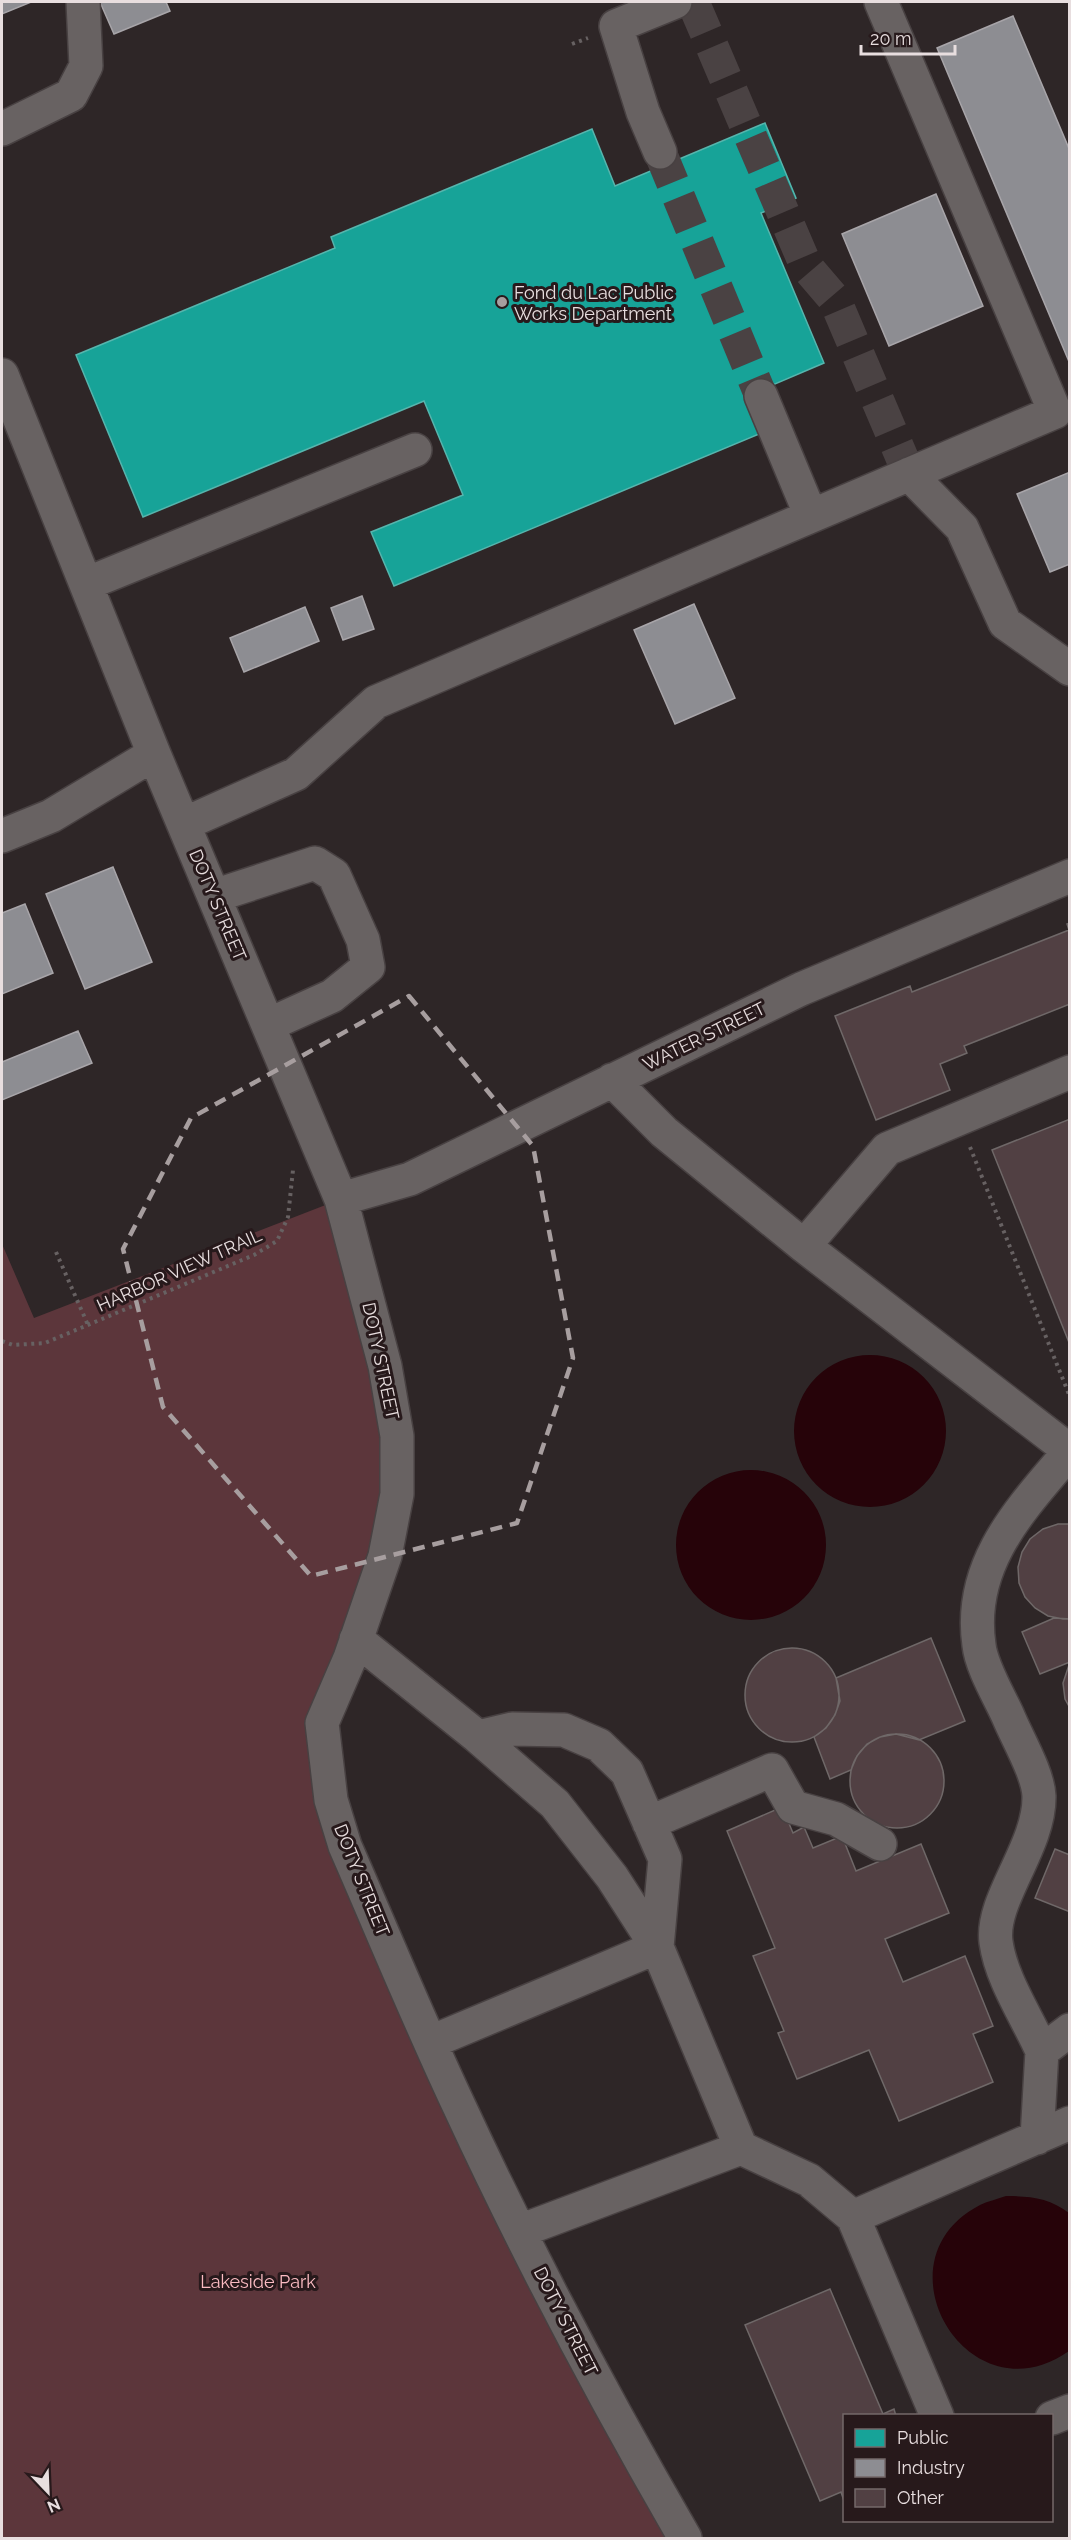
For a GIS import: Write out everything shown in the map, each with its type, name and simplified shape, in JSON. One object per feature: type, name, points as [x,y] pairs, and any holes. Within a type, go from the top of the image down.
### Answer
[{"type":"street","points":[[2,129],[71,95],[86,66],[83,2]]},
{"type":"street","points":[[660,152],[643,112],[616,26],[675,2]]},
{"type":"street","points":[[184,824],[296,774],[376,702],[1055,412],[881,2]]},
{"type":"street","name":"DOTY STREET","points":[[2,375],[154,754],[341,1199],[385,1366],[397,1436],[397,1494],[385,1556],[356,1639],[322,1723],[331,1800],[345,1846],[459,2107],[614,2415],[685,2538]]},
{"type":"street","points":[[761,396],[811,516]]},
{"type":"street","points":[[86,584],[415,450]]},
{"type":"street","points":[[909,474],[962,528],[1005,623],[1070,669]]},
{"type":"street","points":[[2,836],[51,816],[154,754]]},
{"type":"street","points":[[214,896],[315,863],[334,874],[363,940],[369,967],[332,996],[268,1025]]},
{"type":"street","name":"WATER STREET","points":[[341,1199],[410,1179],[801,988],[1070,876]]},
{"type":"street","points":[[804,1246],[887,1149],[1070,1072]]},
{"type":"street","points":[[612,1080],[664,1132],[804,1246],[1070,1451],[1016,1515],[987,1563],[977,1606],[979,1647],[1038,1788],[1039,1816],[998,1916],[996,1941],[1005,1972],[1042,2051],[1036,2138]]},
{"type":"street","points":[[356,1639],[478,1737],[555,1804],[612,1877],[657,1947],[741,2148],[809,2180],[853,2217],[937,2414]]},
{"type":"street","points":[[478,1737],[512,1729],[564,1730],[599,1745],[627,1772],[665,1859],[657,1947]]},
{"type":"street","points":[[649,1823],[772,1770],[793,1807],[836,1818],[880,1844]]},
{"type":"street","points":[[431,2042],[657,1947]]},
{"type":"street","points":[[1042,2051],[1070,2030]]},
{"type":"street","points":[[853,2217],[1070,2123]]},
{"type":"street","points":[[520,2231],[741,2148]]},
{"type":"street","points":[[1053,2418],[1070,2411]]},
{"type":"path","points":[[959,1118],[1070,1397]]},
{"type":"path","name":"HARBOR VIEW TRAIL","points":[[2,1341],[13,1345],[45,1343],[254,1255],[277,1241],[288,1216],[293,1167]]},
{"type":"path","points":[[56,1252],[88,1325]]},
{"type":"highlighted area","points":[[409,996],[533,1146],[573,1358],[517,1523],[311,1576],[163,1407],[123,1249],[191,1118]]},
{"type":"green space","name":"Lakeside Park","points":[[341,1199],[397,1494],[331,1697],[345,1846],[685,2538],[2,2538],[2,1244],[34,1318]]},
{"type":"shaded area","points":[[870,1355],[899,1360],[924,1377],[941,1402],[946,1431],[941,1460],[924,1485],[899,1502],[870,1507],[841,1502],[816,1485],[799,1460],[794,1431],[799,1402],[816,1377],[841,1360]]},
{"type":"shaded area","points":[[751,1470],[780,1476],[804,1492],[820,1516],[826,1545],[820,1574],[804,1598],[780,1614],[751,1620],[722,1614],[698,1598],[682,1574],[676,1545],[682,1516],[698,1492],[722,1476]]},
{"type":"shaded area","points":[[1006,2196],[1039,2199],[1055,2204],[1069,2213],[1069,2351],[1032,2367],[998,2366],[968,2351],[946,2326],[934,2295],[934,2261],[949,2230],[980,2205]]},
{"type":"building: Public","name":"Fond du Lac Public Works Department","points":[[765,123],[796,198],[761,213],[824,363],[749,395],[764,432],[394,586],[371,532],[463,495],[424,401],[143,517],[76,355],[335,248],[331,237],[592,129],[615,186]]},
{"type":"building: Industry","points":[[2,2],[31,2],[2,14]]},
{"type":"building: Industry","points":[[100,2],[166,2],[170,11],[114,34]]},
{"type":"building: Industry","points":[[1013,16],[1070,151],[1070,364],[937,48]]},
{"type":"building: Industry","points":[[936,194],[983,306],[889,346],[842,234]]},
{"type":"building: Industry","points":[[1070,472],[1070,564],[1050,572],[1017,494]]},
{"type":"building: Industry","points":[[362,596],[374,629],[343,640],[331,608]]},
{"type":"building: Industry","points":[[694,604],[735,698],[675,724],[634,630]]},
{"type":"building: Industry","points":[[305,607],[319,641],[244,672],[230,638]]},
{"type":"building: Industry","points":[[113,867],[152,962],[85,989],[46,894]]},
{"type":"building: Industry","points":[[25,904],[53,973],[2,994],[2,913]]},
{"type":"building: Industry","points":[[78,1031],[92,1063],[2,1100],[2,1062]]},
{"type":"building: Other","points":[[1070,923],[1070,1004],[964,1046],[967,1053],[940,1064],[950,1090],[876,1120],[835,1016],[910,986],[912,992],[1069,930],[1067,924]]},
{"type":"building: Other","points":[[1070,1119],[1070,1345],[992,1150]]},
{"type":"building: Other","points":[[1058,1524],[1070,1524],[1070,1619],[1048,1616],[1035,1608],[1025,1597],[1019,1583],[1018,1567],[1022,1552],[1030,1539],[1043,1529]]},
{"type":"building: Other","points":[[1054,1618],[1070,1619],[1070,1662],[1040,1674],[1022,1632]]},
{"type":"building: Other","points":[[931,1638],[965,1721],[919,1740],[896,1734],[880,1737],[867,1744],[857,1756],[851,1770],[830,1779],[814,1737],[826,1728],[835,1715],[840,1701],[836,1678]]},
{"type":"building: Other","points":[[792,1648],[810,1651],[825,1662],[836,1677],[839,1695],[836,1713],[825,1728],[810,1739],[792,1742],[774,1739],[759,1728],[748,1713],[745,1695],[748,1677],[759,1662],[774,1651]]},
{"type":"building: Other","points":[[1070,1662],[1070,1708],[1065,1699],[1063,1683]]},
{"type":"building: Other","points":[[897,1734],[915,1738],[930,1748],[940,1763],[944,1781],[940,1799],[930,1814],[915,1824],[897,1828],[879,1824],[864,1814],[854,1799],[850,1781],[854,1763],[864,1748],[879,1738]]},
{"type":"building: Other","points":[[782,1807],[793,1833],[804,1827],[813,1848],[842,1836],[856,1871],[921,1844],[949,1913],[885,1939],[903,1982],[965,1956],[993,2026],[973,2034],[993,2082],[899,2121],[869,2050],[797,2079],[778,2033],[784,2031],[753,1956],[775,1948],[727,1831]]},
{"type":"building: Other","points":[[1055,1849],[1070,1855],[1070,1912],[1035,1898]]},
{"type":"building: Other","points":[[830,2289],[883,2414],[843,2414],[843,2498],[841,2492],[820,2501],[745,2325]]},
{"type":"building: Other","points":[[894,2409],[895,2414],[883,2414]]},
{"type":"tunnel","points":[[693,2],[806,266],[835,300],[909,474]]},
{"type":"tunnel","points":[[660,152],[761,396]]},
{"type":"place","name":"Fond du Lac Public Works Department","points":[[502,302]]}]
